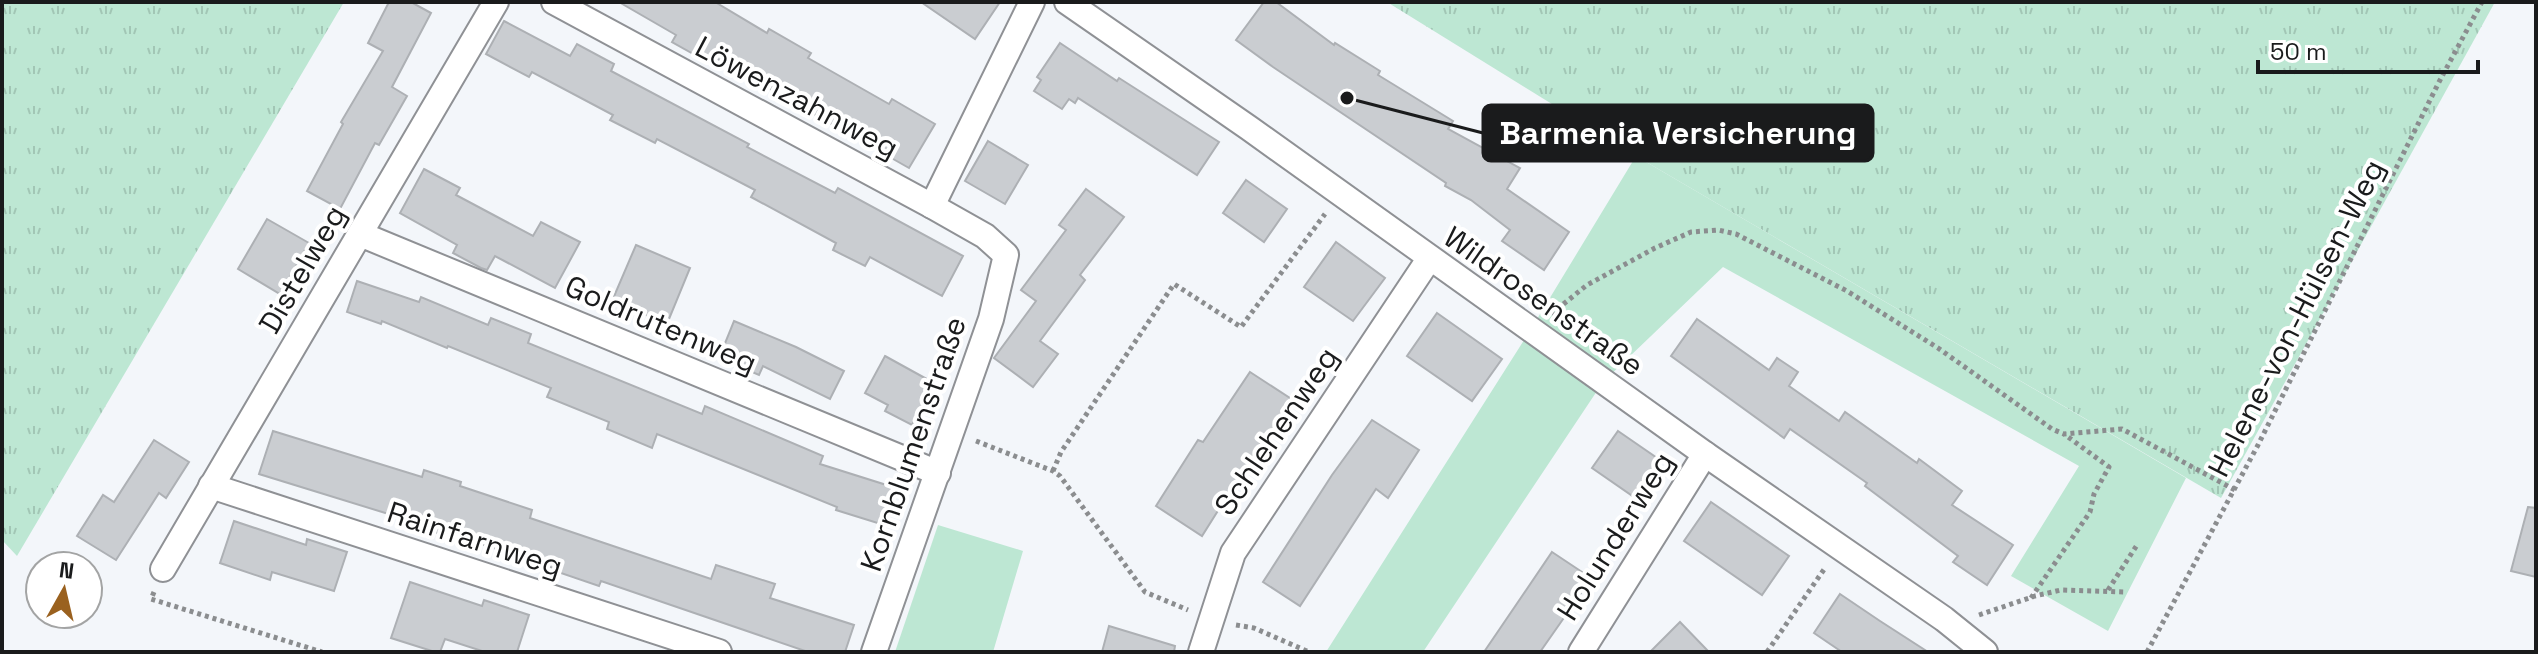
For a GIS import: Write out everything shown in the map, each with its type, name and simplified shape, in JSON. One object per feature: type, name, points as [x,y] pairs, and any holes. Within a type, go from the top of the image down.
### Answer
[{"type":"street","name":"Distelweg","points":[[163,569],[496,2]]},
{"type":"street","name":"Löwenzahnweg","points":[[554,2],[932,206],[985,236],[1006,255]]},
{"type":"street","points":[[932,206],[1032,2]]},
{"type":"street","name":"Wildrosenstraße","points":[[1067,2],[1952,625],[1985,652]]},
{"type":"street","name":"Goldrutenweg","points":[[360,234],[938,473]]},
{"type":"street","name":"Kornblumenstraße","points":[[874,652],[991,319],[1006,255]]},
{"type":"street","name":"Schlehenweg","points":[[1201,652],[1233,553],[1429,259]]},
{"type":"street","name":"Holunderweg","points":[[1581,652],[1705,454]]},
{"type":"street","name":"Rainfarnweg","points":[[211,486],[719,652]]},
{"type":"path","name":"Helene-von-Hülsen-Weg","points":[[2147,652],[2235,490],[2482,2]]},
{"type":"path","points":[[1053,471],[1061,452],[1174,284],[1241,327],[1340,194]]},
{"type":"path","points":[[1531,329],[1587,285],[1691,232],[1718,230],[1736,234],[1847,291],[1938,348],[2109,467],[2094,494],[2090,512],[2031,598]]},
{"type":"path","points":[[2064,434],[2122,429],[2235,490]]},
{"type":"path","points":[[952,432],[1060,476],[1145,592],[1211,620],[1254,628],[1309,652]]},
{"type":"path","points":[[2108,591],[2137,545]]},
{"type":"path","points":[[1767,652],[1840,547]]},
{"type":"path","points":[[163,569],[151,599],[322,652]]},
{"type":"path","points":[[1952,625],[2061,590],[2125,592]]},
{"type":"green space","points":[[2,2],[344,2],[17,556],[2,540]]},
{"type":"green space","points":[[1387,2],[2495,2],[2221,498],[1636,156]]},
{"type":"green space","points":[[1636,156],[2186,478],[2108,631],[2011,576],[2079,466],[1723,267],[1603,382],[1423,652],[1326,652],[1531,329]]},
{"type":"green space","points":[[938,525],[1023,551],[993,652],[895,652]]},
{"type":"building","points":[[389,2],[411,2],[431,13],[392,87],[407,96],[379,145],[375,143],[340,209],[307,191],[343,124],[341,122],[383,51],[368,43]]},
{"type":"building","points":[[619,2],[715,2],[767,33],[769,29],[811,53],[808,58],[889,104],[892,99],[935,124],[909,168],[717,59],[713,65],[672,42],[676,35]]},
{"type":"building","points":[[921,2],[1000,2],[975,39]]},
{"type":"building","points":[[1264,2],[1276,2],[1334,45],[1380,71],[1378,75],[1453,121],[1448,129],[1520,168],[1507,189],[1569,232],[1544,270],[1502,241],[1510,230],[1471,200],[1445,186],[1446,183],[1236,40]]},
{"type":"building","points":[[504,21],[570,56],[577,44],[614,64],[611,71],[749,144],[747,147],[835,193],[838,188],[963,256],[942,296],[870,257],[865,266],[833,250],[836,243],[751,197],[755,190],[657,139],[655,143],[610,120],[613,115],[532,72],[529,77],[486,54]]},
{"type":"building","points":[[1060,43],[1219,142],[1197,175],[1078,98],[1075,103],[1069,99],[1062,109],[1034,91],[1041,80],[1037,77]]},
{"type":"building","points":[[988,141],[1028,165],[1005,204],[965,181]]},
{"type":"building","points":[[424,169],[460,188],[456,195],[533,236],[541,222],[580,242],[555,288],[495,256],[487,270],[481,268],[453,253],[457,245],[400,213]]},
{"type":"building","points":[[1246,180],[1287,209],[1264,242],[1223,213]]},
{"type":"building","points":[[1086,189],[1124,217],[1080,275],[1085,280],[1040,341],[1058,354],[1033,387],[994,358],[1036,301],[1021,290],[1066,230],[1059,225]]},
{"type":"building","points":[[267,219],[309,243],[280,294],[238,269]]},
{"type":"building","points":[[1336,242],[1385,278],[1353,321],[1304,287]]},
{"type":"building","points":[[636,245],[690,268],[667,324],[612,301]]},
{"type":"building","points":[[357,281],[419,302],[421,297],[488,325],[491,318],[531,334],[528,343],[702,414],[705,406],[823,456],[820,464],[896,488],[884,525],[836,510],[837,507],[657,434],[652,448],[607,429],[609,422],[547,397],[551,388],[382,321],[381,324],[347,312]]},
{"type":"building","points":[[1437,313],[1502,359],[1472,401],[1407,356]]},
{"type":"building","points":[[1697,319],[1769,370],[1777,358],[1798,372],[1789,386],[1839,421],[1845,412],[1917,463],[1919,459],[1962,491],[1952,505],[2013,545],[1987,585],[1953,562],[1958,556],[1865,486],[1867,483],[1790,429],[1784,438],[1671,356]]},
{"type":"building","points":[[734,321],[844,371],[830,399],[763,366],[759,375],[719,358]]},
{"type":"building","points":[[885,356],[934,383],[912,425],[885,411],[888,405],[865,393]]},
{"type":"building","points":[[1250,372],[1293,400],[1263,446],[1260,444],[1202,536],[1156,506],[1198,440],[1203,442]]},
{"type":"building","points":[[1372,420],[1419,450],[1388,498],[1376,489],[1300,606],[1263,582],[1332,475]]},
{"type":"building","points":[[273,431],[422,477],[424,470],[461,482],[460,486],[532,510],[530,518],[711,579],[716,565],[775,584],[770,598],[854,625],[845,652],[808,652],[601,581],[599,586],[445,532],[444,535],[407,523],[408,520],[259,474]]},
{"type":"building","points":[[1618,431],[1660,460],[1634,497],[1592,468]]},
{"type":"building","points":[[154,440],[189,462],[166,498],[159,493],[116,560],[77,536],[103,495],[114,502]]},
{"type":"building","points":[[1711,502],[1789,556],[1762,595],[1684,541]]},
{"type":"building","points":[[2528,507],[2536,508],[2536,577],[2511,571]]},
{"type":"building","points":[[234,521],[306,545],[307,539],[347,552],[334,591],[272,572],[270,580],[220,563]]},
{"type":"building","points":[[1552,552],[1591,578],[1568,612],[1540,652],[1484,652]]},
{"type":"building","points":[[410,582],[482,606],[484,600],[529,615],[517,652],[485,652],[445,639],[440,652],[435,652],[391,638]]},
{"type":"building","points":[[1840,594],[1928,652],[1842,652],[1814,633]]},
{"type":"building","points":[[1680,622],[1709,652],[1650,652]]},
{"type":"building","points":[[1109,626],[1175,646],[1174,652],[1102,652]]},
{"type":"place","name":"Barmenia Versicherung","points":[[1347,98]]}]
